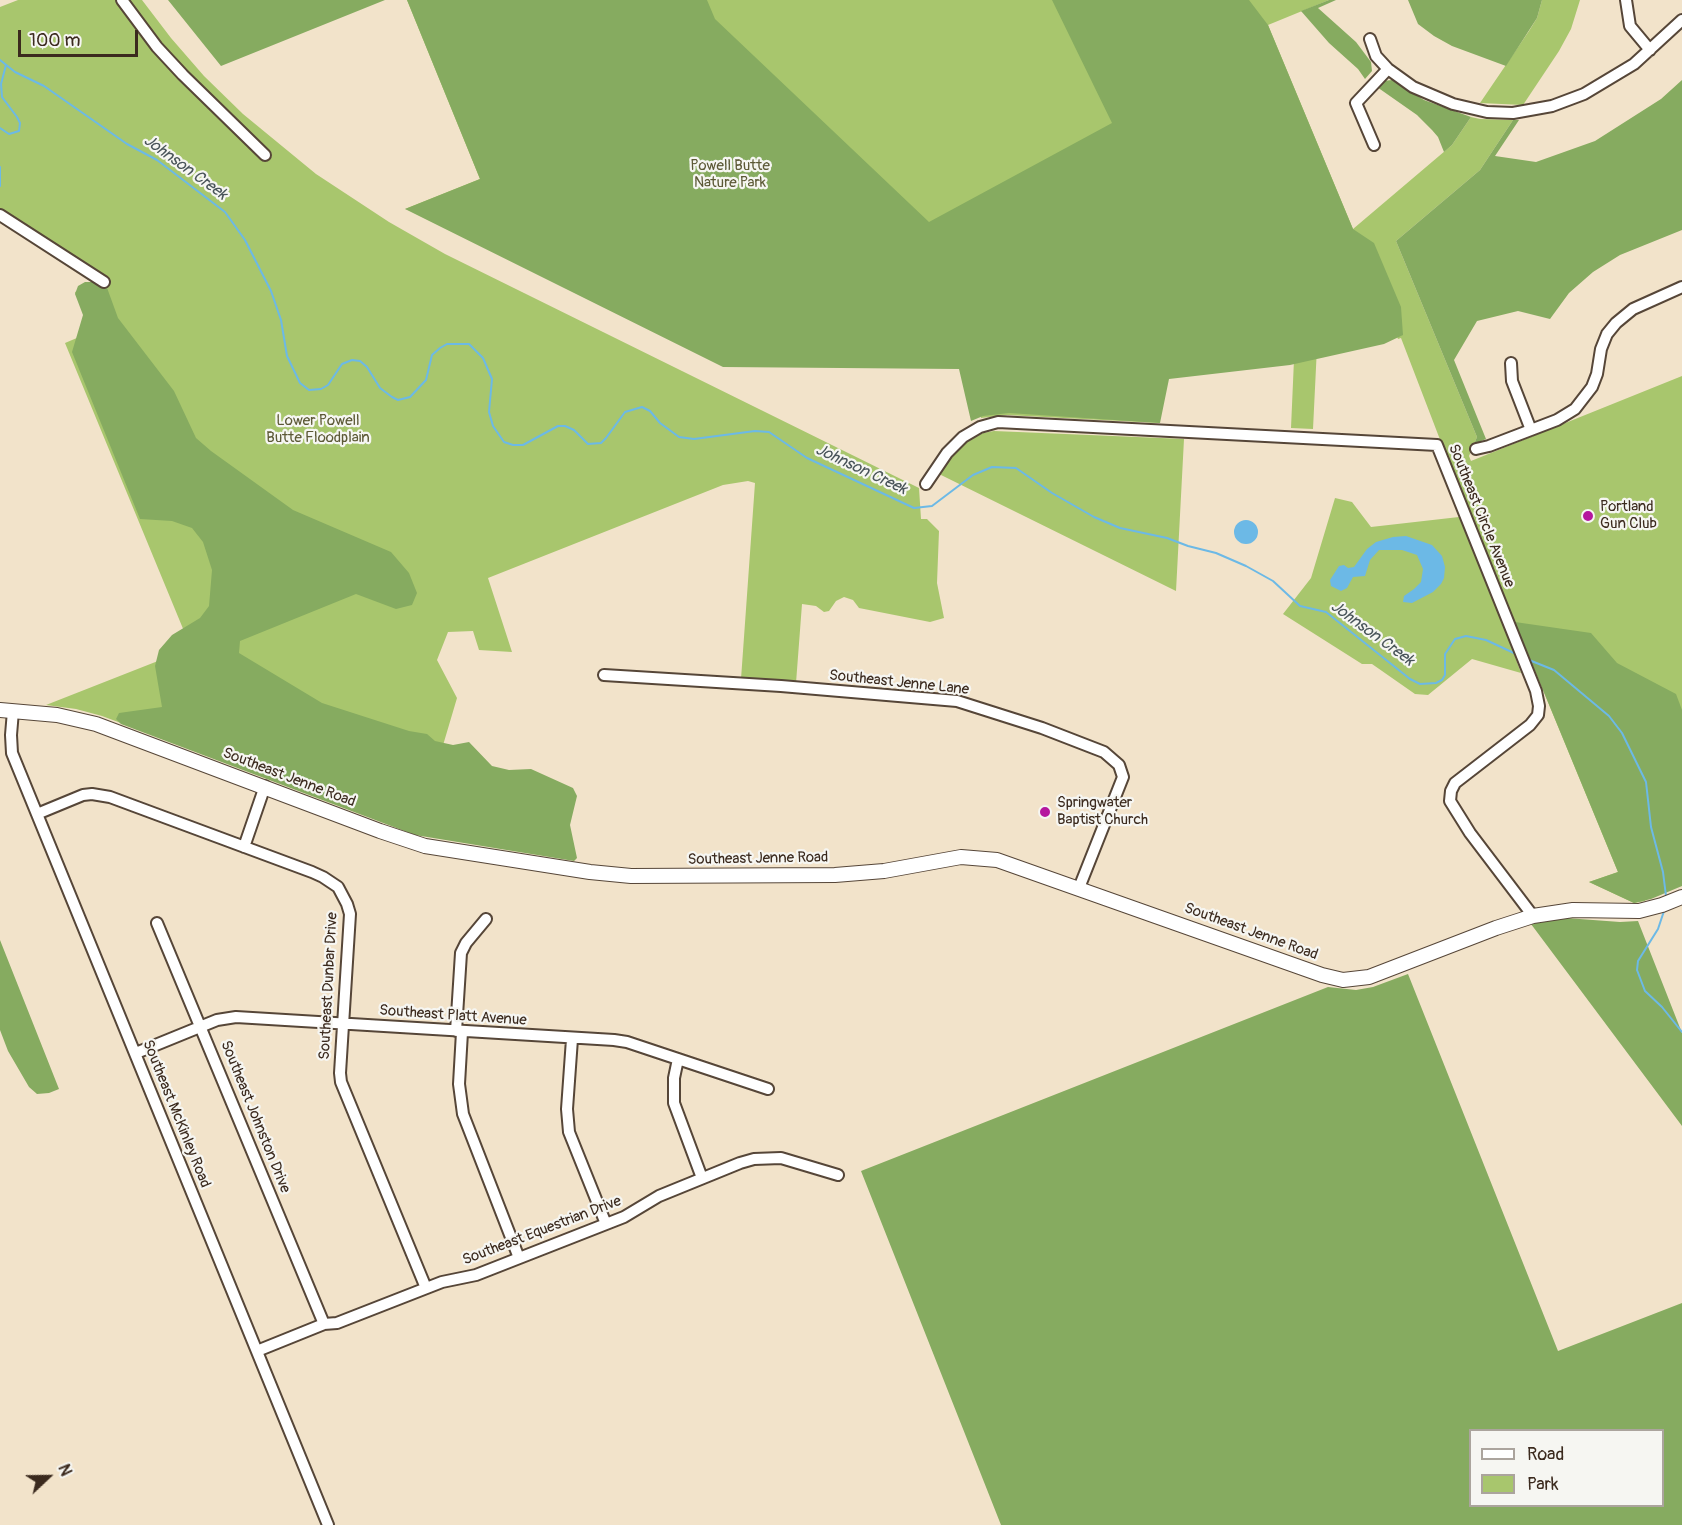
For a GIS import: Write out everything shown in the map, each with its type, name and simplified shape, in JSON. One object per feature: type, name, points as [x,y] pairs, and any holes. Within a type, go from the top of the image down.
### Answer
[{"type":"main road","name":"Southeast Jenne Road","points":[[6,710],[57,715],[85,721],[425,846],[590,873],[641,876],[835,875],[884,871],[969,857],[1006,862],[1322,975],[1343,980],[1369,977],[1509,923],[1533,916],[1573,910],[1627,911],[1652,908],[1682,897]]},
{"type":"street","points":[[122,0],[157,47],[265,155]]},
{"type":"street","points":[[1626,0],[1630,26],[1650,50]]},
{"type":"street","points":[[1370,39],[1376,56],[1388,69],[1413,87],[1453,104],[1487,112],[1514,113],[1552,106],[1584,94],[1634,64],[1682,20]]},
{"type":"street","points":[[1374,145],[1356,103],[1388,69]]},
{"type":"street","points":[[0,215],[104,282]]},
{"type":"street","points":[[1476,449],[1566,415],[1585,399],[1595,381],[1599,355],[1604,341],[1622,317],[1638,306],[1682,287]]},
{"type":"street","points":[[1511,363],[1512,381],[1531,430]]},
{"type":"street","name":"Southeast Circle Avenue","points":[[926,484],[947,453],[963,437],[980,426],[998,422],[1436,444],[1539,701],[1538,715],[1530,725],[1455,783],[1450,790],[1449,797],[1451,806],[1533,916]]},
{"type":"street","name":"Southeast Jenne Lane","points":[[604,675],[781,686],[957,701],[1042,728],[1104,752],[1119,765],[1123,777],[1079,888]]},
{"type":"street","name":"Southeast McKinley Road","points":[[6,710],[12,753],[328,1525]]},
{"type":"street","points":[[244,847],[265,786]]},
{"type":"street","name":"Southeast Dunbar Drive","points":[[37,814],[84,795],[100,795],[323,877],[338,887],[344,895],[350,914],[342,1024],[341,1082],[426,1288]]},
{"type":"street","points":[[486,919],[466,943],[461,953],[459,1084],[463,1114],[519,1258]]},
{"type":"street","name":"Southeast Johnston Drive","points":[[157,923],[324,1324]]},
{"type":"street","name":"Southeast Platt Avenue","points":[[136,1053],[217,1020],[236,1017],[627,1042],[768,1089]]},
{"type":"street","points":[[572,1039],[567,1109],[569,1132],[606,1224]]},
{"type":"street","points":[[678,1059],[674,1078],[674,1103],[702,1178]]},
{"type":"street","name":"Southeast Equestrian Drive","points":[[257,1351],[324,1324],[337,1323],[451,1279],[477,1275],[624,1217],[659,1196],[740,1163],[766,1157],[781,1158],[838,1175]]},
{"type":"green space","name":"Lower Powell Butte Floodplain","points":[[18,0],[142,0],[204,76],[243,114],[316,174],[389,222],[445,254],[919,488],[921,519],[927,519],[939,531],[937,583],[944,618],[930,622],[859,608],[853,600],[844,597],[836,601],[829,611],[824,612],[816,606],[802,604],[796,683],[741,679],[755,483],[748,481],[723,485],[488,578],[512,652],[479,650],[473,631],[448,632],[437,660],[457,698],[417,833],[102,716],[76,709],[46,705],[191,648],[65,343],[91,332],[75,292],[104,283],[98,271],[0,209],[0,7]]},
{"type":"green space","points":[[168,0],[385,0],[221,66]]},
{"type":"green space","name":"Powell Butte Nature Park","points":[[407,0],[1329,0],[1268,25],[1353,229],[1452,145],[1471,117],[1513,120],[1480,170],[1396,241],[1477,437],[1469,456],[1471,461],[1682,376],[1682,768],[1645,901],[1634,903],[1589,882],[1618,872],[1444,450],[1401,338],[1398,339],[1368,266],[1321,265],[1313,429],[1291,428],[1296,314],[1171,188],[1159,423],[1007,415],[981,418],[983,263],[405,209],[480,179]]},
{"type":"green space","name":"Powell Butte Nature Park","points":[[407,0],[707,0],[715,19],[929,222],[1112,123],[1052,0],[1249,0],[1268,25],[1353,229],[1374,243],[1401,307],[1403,335],[1384,344],[1290,365],[1169,379],[1160,423],[1009,413],[983,416],[971,421],[959,369],[723,367],[405,209],[480,179]]},
{"type":"green space","points":[[1329,0],[1336,0],[1318,8],[1356,42],[1371,62],[1372,71],[1365,79],[1301,11]]},
{"type":"green space","points":[[1408,0],[1542,0],[1537,18],[1506,66],[1452,46],[1434,36],[1418,24]]},
{"type":"green space","points":[[1542,0],[1580,0],[1571,29],[1559,51],[1523,105],[1480,103],[1537,18]]},
{"type":"green space","points":[[1392,80],[1424,100],[1471,117],[1452,145],[1444,152],[1438,137],[1417,115],[1377,87],[1383,81]]},
{"type":"green space","points":[[1682,80],[1682,230],[1620,255],[1593,272],[1569,293],[1550,319],[1518,311],[1477,321],[1454,360],[1486,439],[1474,444],[1477,437],[1396,241],[1480,170],[1513,120],[1519,120],[1495,156],[1536,162],[1595,141],[1661,99]]},
{"type":"green space","points":[[85,282],[106,285],[118,318],[174,391],[196,438],[293,510],[391,552],[409,573],[417,593],[412,605],[396,609],[356,594],[240,641],[239,653],[322,703],[409,731],[427,734],[435,741],[453,745],[469,742],[492,766],[509,770],[531,769],[573,788],[577,796],[570,825],[577,858],[574,861],[415,835],[121,724],[116,719],[119,713],[162,707],[155,666],[159,650],[172,635],[200,618],[209,606],[212,570],[203,542],[192,528],[172,521],[140,519],[72,352],[83,315],[75,294],[78,286]]},
{"type":"green space","points":[[994,431],[1184,439],[1176,591],[939,474],[953,452],[983,433]]},
{"type":"green space","points":[[1335,498],[1352,502],[1371,527],[1459,517],[1521,673],[1472,659],[1428,695],[1415,694],[1372,664],[1362,664],[1283,614],[1311,578]]},
{"type":"green space","points":[[1515,622],[1591,633],[1617,663],[1676,694],[1682,710],[1682,886],[1651,899],[1634,903],[1589,882],[1618,872]]},
{"type":"green space","points":[[1566,918],[1638,921],[1682,1033],[1682,1126],[1531,924]]},
{"type":"green space","points":[[0,940],[59,1089],[49,1093],[37,1094],[29,1087],[8,1051],[0,1030]]},
{"type":"green space","points":[[1408,974],[1558,1351],[1682,1303],[1682,1525],[1001,1525],[861,1171],[1328,987],[1356,990],[1373,987]]},
{"type":"water","points":[[1246,520],[1254,524],[1258,532],[1254,540],[1246,544],[1238,540],[1234,532],[1238,524]]},
{"type":"water","points":[[1406,536],[1432,545],[1442,556],[1445,567],[1444,578],[1433,592],[1412,603],[1403,602],[1404,596],[1421,582],[1423,569],[1417,555],[1402,550],[1379,550],[1370,560],[1365,576],[1353,577],[1347,588],[1341,591],[1331,586],[1330,580],[1339,566],[1354,567],[1367,549],[1376,542]]},
{"type":"waterway","name":"Johnson Creek","points":[[0,60],[15,72],[44,86],[127,144],[157,160],[225,212],[245,240],[271,291],[281,320],[287,356],[300,383],[309,390],[321,389],[328,385],[342,364],[352,360],[360,361],[367,367],[380,388],[392,397],[398,400],[410,397],[426,380],[432,355],[447,344],[469,344],[483,358],[492,379],[489,412],[493,426],[504,442],[513,445],[523,445],[558,426],[574,430],[588,444],[601,443],[625,412],[642,407],[650,411],[660,423],[679,437],[694,439],[755,431],[769,432],[807,458],[914,508],[932,506],[973,475],[992,467],[1016,468],[1052,493],[1094,517],[1120,528],[1167,538],[1216,553],[1246,566],[1273,581],[1300,606],[1326,612],[1410,679],[1420,684],[1436,683],[1442,680],[1445,675],[1445,654],[1455,639],[1466,636],[1486,640],[1516,654]]},
{"type":"waterway","points":[[0,128],[9,134],[19,131],[20,123],[2,97],[1,84],[6,65]]},
{"type":"waterway","points":[[0,167],[0,186]]},
{"type":"waterway","name":"Johnson Creek","points":[[1529,660],[1554,670],[1609,716],[1622,733],[1646,782],[1651,827],[1663,872],[1666,896]]},
{"type":"waterway","name":"Johnson Creek","points":[[1664,911],[1658,929],[1638,961],[1637,970],[1645,991],[1662,1007],[1682,1032]]},
{"type":"place","name":"Portland Gun Club","points":[[1588,516]]},
{"type":"place","name":"Springwater Baptist Church","points":[[1045,812]]}]
